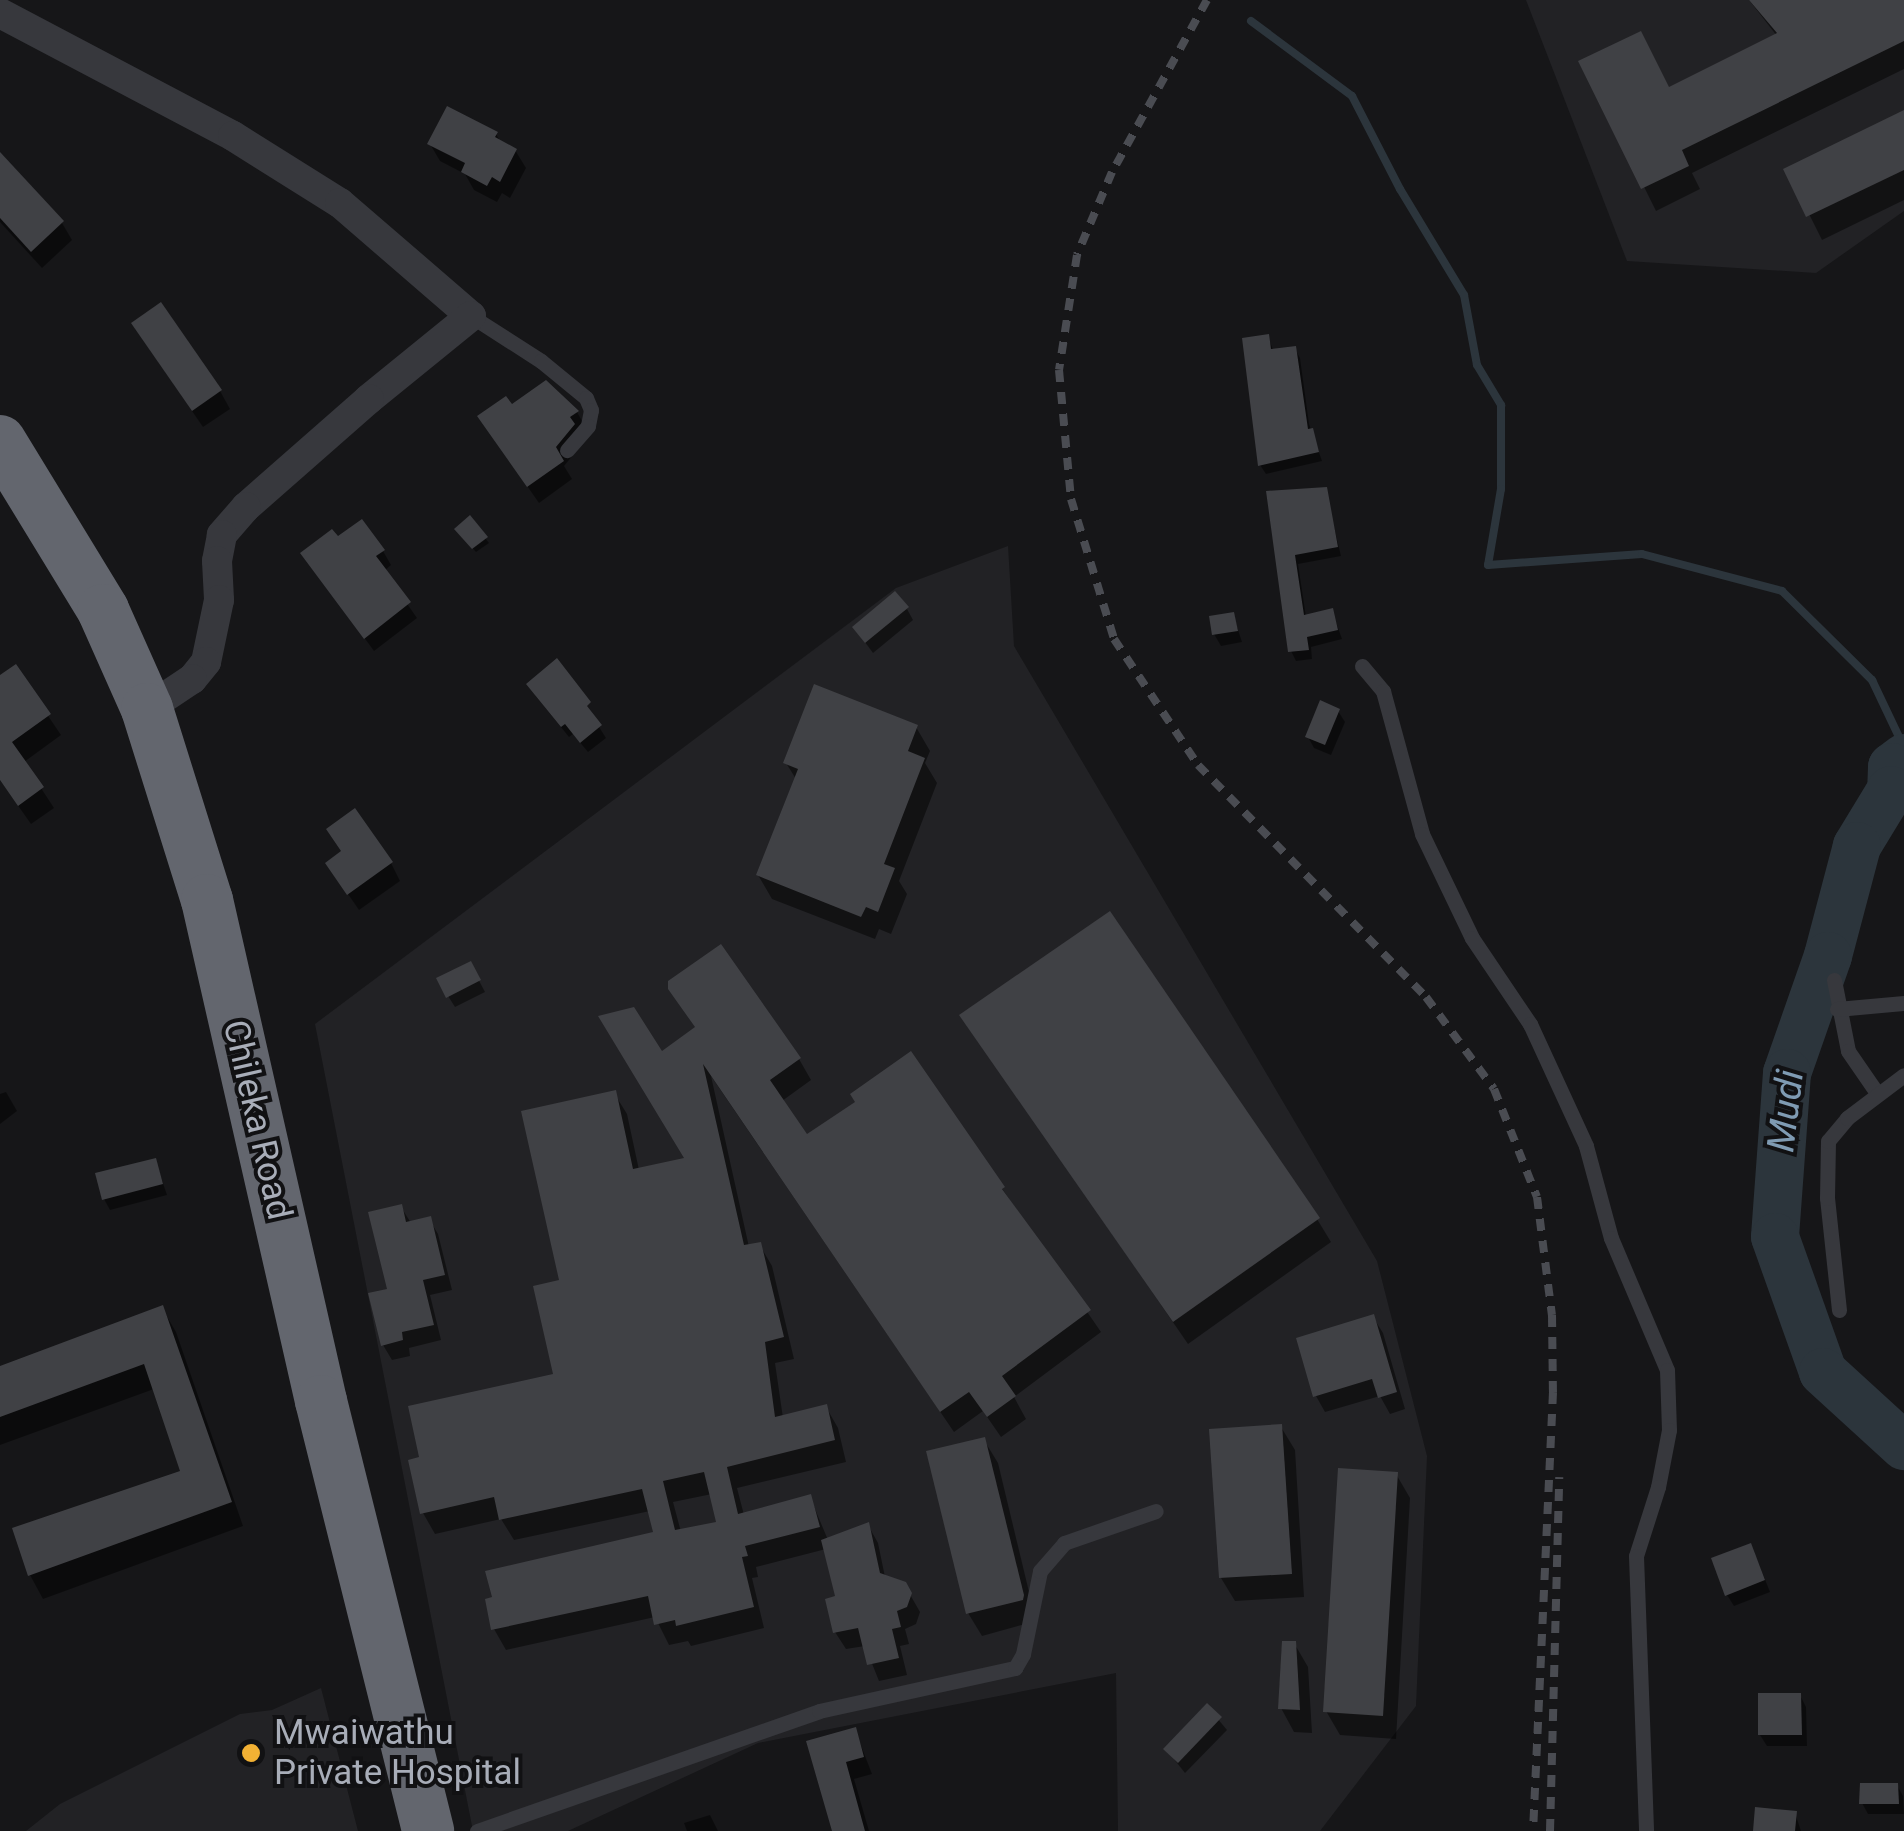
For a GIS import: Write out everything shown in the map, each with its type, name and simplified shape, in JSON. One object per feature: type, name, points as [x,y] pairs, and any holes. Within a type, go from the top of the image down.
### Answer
[{"type":"highway","name":"Chileka Road","points":[[0,441],[103,610],[147,709],[207,900],[321,1401],[428,1831]]},
{"type":"highway","points":[[0,479],[53,562],[127,716],[184,893],[403,1831]]},
{"type":"street","points":[[0,13],[233,136],[340,203],[471,316],[246,507],[222,535],[216,561],[219,600],[206,662],[192,679],[147,709]]},
{"type":"lane","points":[[471,316],[541,361],[586,398],[591,410],[588,426],[567,450]]},
{"type":"lane","points":[[1362,666],[1383,692],[1422,834],[1472,938],[1530,1024],[1586,1146],[1611,1238],[1667,1370],[1669,1430],[1658,1488],[1636,1556],[1646,1831]]},
{"type":"lane","points":[[1834,980],[1848,1050],[1877,1093]]},
{"type":"lane","points":[[1837,1009],[1904,1003]]},
{"type":"lane","points":[[1839,1310],[1828,1198],[1828,1141],[1877,1093],[1904,1075]]},
{"type":"lane","points":[[477,1831],[818,1711],[1015,1668],[1023,1654],[1040,1571],[1064,1544],[1156,1511]]},
{"type":"shaded area","points":[[1526,0],[1904,0],[1904,211],[1816,273],[1627,261]]},
{"type":"shaded area","points":[[1008,546],[1014,646],[1377,1261],[1427,1456],[1416,1706],[1320,1831],[1118,1831],[1116,1673],[758,1743],[568,1831],[473,1831],[315,1024],[896,588]]},
{"type":"shaded area","name":"Mwaiwathu Private Hospital","points":[[321,1688],[358,1831],[26,1831],[60,1804],[240,1714],[272,1710]]},
{"type":"building","points":[[1749,0],[1904,0],[1904,41],[1682,150],[1689,166],[1641,189],[1578,61],[1641,31],[1669,87],[1777,33]]},
{"type":"building","points":[[447,106],[498,132],[495,137],[517,149],[500,182],[492,177],[487,186],[461,172],[465,163],[427,144]]},
{"type":"building","points":[[1904,110],[1904,170],[1806,217],[1783,169]]},
{"type":"building","points":[[0,152],[64,221],[31,252],[0,218]]},
{"type":"building","points":[[161,302],[222,390],[192,411],[131,323]]},
{"type":"building","points":[[1269,334],[1271,349],[1296,346],[1308,429],[1313,428],[1319,452],[1258,466],[1242,338]]},
{"type":"building","points":[[546,380],[579,411],[570,417],[575,424],[556,447],[564,461],[527,487],[477,416],[506,396],[512,404]]},
{"type":"building","points":[[1327,487],[1338,547],[1295,555],[1304,615],[1333,608],[1338,630],[1307,637],[1309,650],[1288,652],[1266,491]]},
{"type":"building","points":[[470,515],[488,537],[472,549],[454,529]]},
{"type":"building","points":[[362,519],[385,550],[376,556],[411,602],[364,639],[300,553],[332,529],[338,536]]},
{"type":"building","points":[[895,591],[909,607],[865,643],[852,627]]},
{"type":"building","points":[[1234,612],[1238,631],[1212,635],[1209,616]]},
{"type":"building","points":[[557,658],[591,702],[587,706],[602,725],[580,743],[565,724],[561,727],[526,684]]},
{"type":"building","points":[[16,664],[51,714],[12,742],[44,787],[18,806],[0,780],[0,675]]},
{"type":"building","points":[[814,684],[918,725],[908,751],[925,758],[884,864],[895,868],[878,912],[866,907],[861,917],[756,875],[798,769],[783,763]]},
{"type":"building","points":[[1320,700],[1340,709],[1325,745],[1305,737]]},
{"type":"building","points":[[355,808],[393,862],[347,895],[325,863],[341,851],[326,829]]},
{"type":"building","points":[[1110,911],[1320,1218],[1173,1322],[959,1015]]},
{"type":"building","points":[[721,944],[801,1058],[770,1080],[807,1134],[855,1102],[850,1094],[911,1051],[1005,1187],[1002,1189],[1091,1310],[1002,1376],[1016,1396],[987,1417],[969,1392],[940,1412],[703,1064],[744,1245],[761,1242],[784,1337],[765,1342],[775,1417],[827,1404],[835,1440],[727,1467],[738,1514],[811,1494],[820,1527],[745,1546],[748,1556],[742,1557],[754,1607],[676,1626],[675,1620],[654,1625],[648,1596],[491,1630],[485,1599],[492,1597],[485,1571],[653,1532],[642,1489],[499,1520],[494,1497],[420,1514],[408,1460],[419,1457],[408,1406],[553,1374],[533,1286],[559,1280],[521,1111],[616,1090],[633,1169],[684,1158],[598,1016],[634,1007],[662,1051],[695,1027],[668,989],[668,981]],"holes":[[[704,1472],[716,1522],[675,1530],[663,1481]]]},
{"type":"building","points":[[471,961],[481,980],[446,998],[436,978]]},
{"type":"building","points":[[156,1158],[163,1184],[102,1200],[95,1173]]},
{"type":"building","points":[[402,1204],[406,1222],[431,1216],[445,1275],[423,1280],[434,1325],[402,1332],[403,1340],[381,1346],[368,1293],[387,1289],[368,1212]]},
{"type":"building","points":[[163,1305],[232,1502],[28,1576],[12,1528],[180,1471],[144,1364],[0,1417],[0,1366]]},
{"type":"building","points":[[1374,1314],[1397,1392],[1378,1398],[1372,1379],[1313,1397],[1296,1338]]},
{"type":"building","points":[[1282,1424],[1292,1574],[1219,1578],[1209,1429]]},
{"type":"building","points":[[985,1437],[1024,1595],[1023,1600],[966,1614],[926,1451]]},
{"type":"building","points":[[1338,1468],[1398,1472],[1383,1716],[1323,1712]]},
{"type":"building","points":[[869,1522],[880,1573],[906,1582],[912,1593],[907,1607],[897,1611],[901,1627],[892,1629],[899,1658],[867,1665],[858,1628],[833,1633],[825,1599],[835,1596],[821,1540]]},
{"type":"building","points":[[1751,1543],[1765,1580],[1725,1596],[1711,1558]]},
{"type":"building","points":[[1282,1641],[1296,1641],[1300,1710],[1278,1709]]},
{"type":"building","points":[[1758,1693],[1801,1693],[1802,1735],[1758,1735]]},
{"type":"building","points":[[1207,1703],[1222,1717],[1178,1763],[1163,1749]]},
{"type":"building","points":[[856,1727],[864,1757],[846,1762],[865,1831],[832,1831],[806,1741]]},
{"type":"building","points":[[1860,1783],[1898,1783],[1899,1804],[1859,1804]]},
{"type":"building","points":[[1755,1807],[1797,1811],[1795,1831],[1753,1831]]},
{"type":"waterway","points":[[1251,21],[1352,96],[1400,189],[1464,295],[1477,365],[1501,405],[1501,489],[1488,565],[1642,554],[1782,591],[1872,680],[1900,739],[1878,814],[1836,880],[1807,976],[1774,1134],[1775,1262],[1803,1356],[1904,1433]]},
{"type":"waterway","name":"Mudi","points":[[1904,758],[1892,767],[1891,790],[1857,846],[1828,956],[1787,1073],[1775,1237],[1823,1372],[1904,1446]]},
{"type":"railway","points":[[1207,0],[1112,172],[1077,255],[1059,370],[1071,499],[1114,639],[1198,765],[1426,997],[1494,1089],[1537,1197],[1552,1315],[1553,1392],[1533,1831]]},
{"type":"railway","points":[[1550,1831],[1559,1477]]},
{"type":"place","name":"Mwaiwathu Private Hospital","points":[[251,1753]]}]
